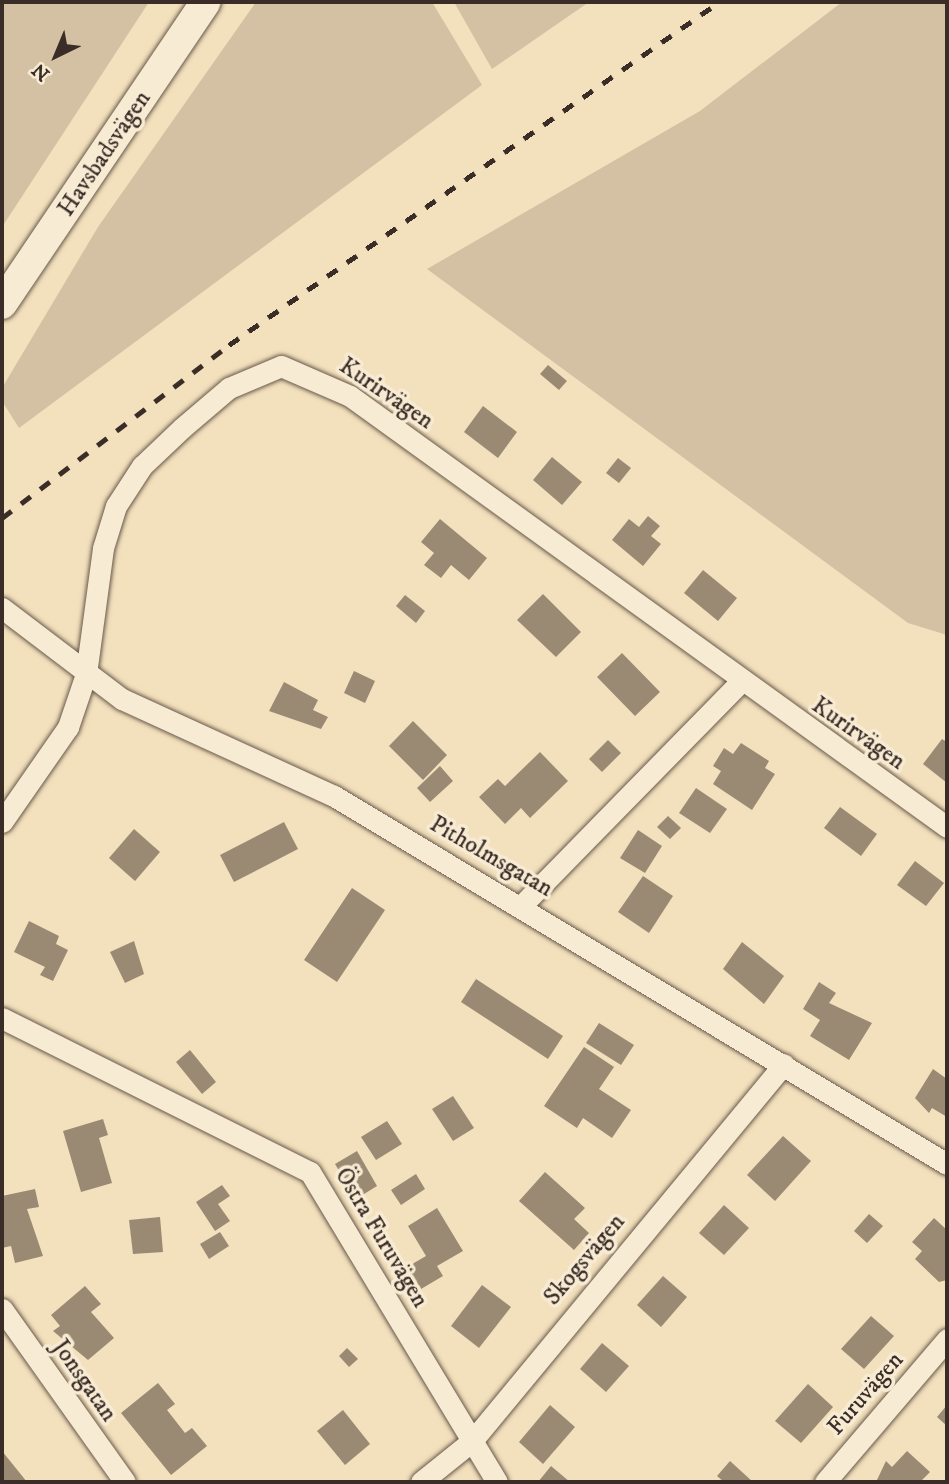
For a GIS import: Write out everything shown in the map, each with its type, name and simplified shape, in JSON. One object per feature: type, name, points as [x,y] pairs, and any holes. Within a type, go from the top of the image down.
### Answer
[{"type":"main road","name":"Havsbadsvägen","points":[[2,304],[206,2]]},
{"type":"street","name":"Kurirvägen","points":[[86,674],[103,548],[116,506],[142,466],[210,404],[229,388],[281,366],[351,396],[740,682],[947,827]]},
{"type":"street","name":"Pitholmsgatan","points":[[2,608],[86,674],[160,718],[334,796],[522,905],[947,1164]]},
{"type":"street","points":[[2,822],[68,727],[86,674]]},
{"type":"street","points":[[522,905],[740,682]]},
{"type":"street","name":"Östra Furuvägen","points":[[2,1018],[310,1172],[498,1482]]},
{"type":"street","name":"Skogsvägen","points":[[421,1482],[472,1441],[784,1064]]},
{"type":"street","name":"Jonsgatan","points":[[2,1309],[125,1482]]},
{"type":"street","name":"Furuvägen","points":[[825,1482],[947,1339]]},
{"type":"shaded area","points":[[2,2],[149,2],[2,227]]},
{"type":"shaded area","points":[[256,2],[432,2],[482,85],[19,428],[2,401],[2,388],[98,227]]},
{"type":"shaded area","points":[[454,2],[589,2],[492,69]]},
{"type":"shaded area","points":[[842,2],[947,2],[947,635],[908,623],[427,269],[700,111]]},
{"type":"building","points":[[548,365],[567,381],[559,390],[540,374]]},
{"type":"building","points":[[483,406],[517,432],[498,458],[464,432]]},
{"type":"building","points":[[552,457],[582,482],[562,505],[533,480]]},
{"type":"building","points":[[618,458],[631,468],[619,483],[606,473]]},
{"type":"building","points":[[648,516],[660,526],[651,536],[661,544],[643,566],[612,540],[629,519],[639,527]]},
{"type":"building","points":[[440,519],[487,558],[469,580],[451,565],[441,578],[424,565],[434,553],[421,542]]},
{"type":"building","points":[[703,570],[737,598],[718,621],[684,593]]},
{"type":"building","points":[[543,594],[581,632],[556,657],[517,620]]},
{"type":"building","points":[[405,595],[425,611],[416,623],[396,606]]},
{"type":"building","points":[[622,653],[660,692],[635,716],[597,677]]},
{"type":"building","points":[[354,671],[375,681],[365,703],[344,693]]},
{"type":"building","points":[[284,682],[318,700],[313,710],[328,717],[321,729],[269,711]]},
{"type":"building","points":[[413,721],[447,755],[423,780],[389,746]]},
{"type":"building","points":[[942,739],[947,742],[947,783],[923,764]]},
{"type":"building","points":[[608,740],[621,753],[602,772],[589,759]]},
{"type":"building","points":[[741,743],[769,761],[765,768],[775,774],[752,810],[713,784],[721,771],[713,766],[724,748],[733,754]]},
{"type":"building","points":[[540,752],[568,781],[530,818],[521,808],[505,824],[479,797],[498,779],[505,786]]},
{"type":"building","points":[[440,766],[453,781],[430,802],[417,788]]},
{"type":"building","points":[[696,788],[727,809],[710,833],[679,813]]},
{"type":"building","points":[[840,807],[877,834],[861,856],[824,828]]},
{"type":"building","points":[[668,816],[681,828],[670,839],[657,827]]},
{"type":"building","points":[[284,822],[298,849],[234,882],[220,855]]},
{"type":"building","points":[[134,829],[160,852],[135,881],[109,858]]},
{"type":"building","points":[[638,830],[662,846],[645,873],[620,858]]},
{"type":"building","points":[[915,861],[944,883],[926,906],[897,885]]},
{"type":"building","points":[[643,876],[673,896],[649,933],[618,912]]},
{"type":"building","points":[[352,888],[385,910],[337,982],[304,960]]},
{"type":"building","points":[[29,921],[59,936],[56,944],[68,950],[53,981],[40,975],[45,967],[14,952]]},
{"type":"building","points":[[134,941],[144,974],[125,983],[110,952]]},
{"type":"building","points":[[742,942],[784,976],[764,1004],[723,969]]},
{"type":"building","points":[[476,979],[563,1036],[548,1059],[461,1002]]},
{"type":"building","points":[[819,982],[836,993],[829,1003],[872,1023],[849,1060],[810,1036],[820,1020],[803,1009]]},
{"type":"building","points":[[599,1023],[634,1045],[621,1065],[586,1043]]},
{"type":"building","points":[[584,1047],[614,1067],[599,1089],[631,1110],[612,1138],[583,1118],[577,1128],[544,1106]]},
{"type":"building","points":[[190,1050],[216,1082],[202,1094],[176,1062]]},
{"type":"building","points":[[933,1069],[947,1079],[947,1117],[932,1108],[929,1113],[915,1098]]},
{"type":"building","points":[[453,1096],[474,1128],[453,1141],[432,1109]]},
{"type":"building","points":[[103,1119],[108,1135],[99,1138],[112,1183],[81,1192],[63,1131]]},
{"type":"building","points":[[387,1121],[402,1144],[376,1160],[361,1137]]},
{"type":"building","points":[[783,1136],[811,1161],[775,1201],[747,1175]]},
{"type":"building","points":[[357,1151],[377,1186],[356,1199],[335,1164]]},
{"type":"building","points":[[545,1172],[585,1208],[574,1219],[589,1233],[574,1250],[519,1201]]},
{"type":"building","points":[[416,1174],[425,1189],[401,1205],[391,1190]]},
{"type":"building","points":[[222,1185],[230,1196],[218,1204],[230,1221],[215,1231],[196,1202]]},
{"type":"building","points":[[35,1189],[39,1207],[27,1209],[43,1256],[15,1263],[11,1246],[2,1248],[2,1196]]},
{"type":"building","points":[[724,1205],[749,1228],[724,1255],[699,1233]]},
{"type":"building","points":[[437,1208],[463,1251],[437,1266],[443,1276],[421,1289],[407,1267],[426,1256],[408,1226]]},
{"type":"building","points":[[869,1214],[883,1226],[867,1243],[854,1231]]},
{"type":"building","points":[[160,1217],[163,1252],[133,1254],[129,1220]]},
{"type":"building","points":[[934,1218],[947,1230],[947,1280],[939,1282],[915,1259],[922,1251],[912,1242]]},
{"type":"building","points":[[220,1232],[229,1246],[209,1259],[200,1244]]},
{"type":"building","points":[[663,1276],[687,1297],[661,1327],[637,1305]]},
{"type":"building","points":[[482,1285],[511,1307],[479,1348],[451,1326]]},
{"type":"building","points":[[85,1286],[101,1304],[91,1312],[114,1338],[88,1360],[53,1331],[60,1326],[51,1315]]},
{"type":"building","points":[[871,1316],[894,1336],[864,1369],[841,1349]]},
{"type":"building","points":[[602,1343],[629,1366],[606,1392],[580,1369]]},
{"type":"building","points":[[347,1348],[358,1359],[349,1367],[339,1356]]},
{"type":"building","points":[[158,1383],[175,1404],[167,1410],[185,1433],[192,1428],[207,1446],[171,1475],[121,1413]]},
{"type":"building","points":[[808,1384],[833,1407],[801,1443],[775,1421]]},
{"type":"building","points":[[550,1405],[575,1427],[543,1464],[519,1442]]},
{"type":"building","points":[[947,1405],[947,1426],[937,1417]]},
{"type":"building","points":[[343,1410],[370,1444],[345,1465],[317,1431]]},
{"type":"building","points":[[2,1451],[27,1482],[2,1482]]},
{"type":"building","points":[[907,1451],[930,1472],[920,1482],[876,1482],[886,1461],[892,1467]]},
{"type":"building","points":[[730,1461],[753,1482],[724,1482],[717,1476]]},
{"type":"building","points":[[551,1466],[570,1482],[538,1482]]},
{"type":"railway","points":[[2,518],[229,345],[719,2]]}]
